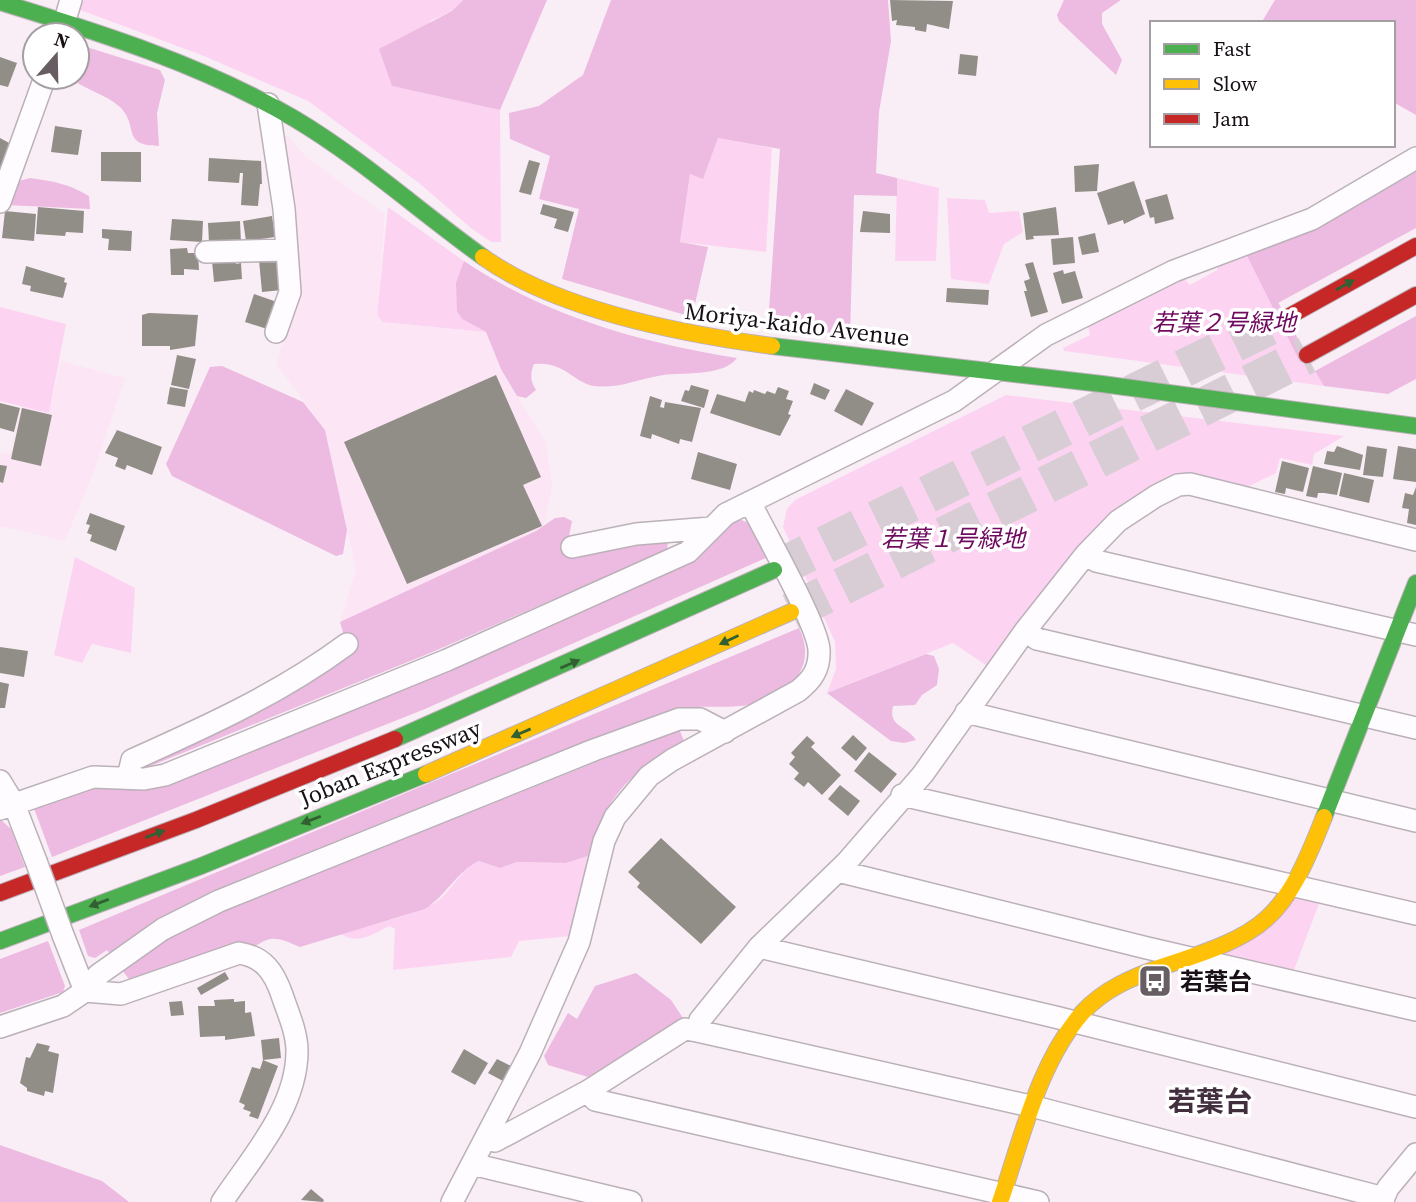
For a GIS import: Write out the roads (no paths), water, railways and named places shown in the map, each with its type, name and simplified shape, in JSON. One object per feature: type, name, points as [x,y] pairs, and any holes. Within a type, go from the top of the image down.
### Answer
[{"type":"main road","name":"Moriya-kaido Avenue","points":[[0,2],[46,21]]},
{"type":"main road","name":"Moriya-kaido Avenue","points":[[91,36],[193,67],[268,104],[308,129],[498,268],[567,299],[625,318],[730,342],[999,371],[1416,426]]},
{"type":"main road","points":[[1286,318],[1416,246]]},
{"type":"main road","points":[[1307,355],[1416,295]]},
{"type":"main road","name":"Joban Expressway","points":[[0,893],[371,750],[613,646],[774,570]]},
{"type":"main road","points":[[1002,1198],[1049,1067],[1076,1022],[1102,996],[1126,981],[1160,965],[1224,945],[1263,923],[1291,894],[1363,716],[1407,633],[1416,583]]},
{"type":"main road","name":"Joban Expressway","points":[[0,941],[385,792],[635,684],[791,612]]},
{"type":"street","points":[[65,21],[71,0]]},
{"type":"street","points":[[0,202],[41,91]]},
{"type":"street","points":[[268,104],[290,292],[276,332]]},
{"type":"street","points":[[7,807],[84,779],[144,779],[165,775],[447,660],[688,552],[726,514],[954,401],[1046,335],[1174,271],[1312,219],[1416,158]]},
{"type":"street","points":[[206,252],[287,250]]},
{"type":"street","points":[[697,1031],[700,1020],[759,947],[838,872],[902,795],[923,774],[1025,631],[1086,554],[1127,515],[1178,485],[1190,484],[1416,540]]},
{"type":"street","points":[[452,1202],[530,1053],[579,942],[604,841],[615,817],[649,776],[672,760],[798,691],[808,684],[818,667],[818,640],[750,502]]},
{"type":"street","points":[[572,547],[636,534],[711,528]]},
{"type":"street","points":[[1086,554],[1096,561],[1407,633]]},
{"type":"street","points":[[1025,631],[1037,639],[1416,728]]},
{"type":"street","points":[[128,777],[132,760],[256,702],[315,668],[347,644]]},
{"type":"street","points":[[966,712],[1416,821]]},
{"type":"street","points":[[0,1027],[63,1006],[85,991],[99,975],[163,929],[219,901],[679,719],[700,719],[724,732]]},
{"type":"street","points":[[0,781],[7,807],[36,862],[85,991]]},
{"type":"street","points":[[902,795],[1416,914]]},
{"type":"street","points":[[838,872],[1416,1010]]},
{"type":"street","points":[[759,947],[1076,1022],[1416,1107]]},
{"type":"street","points":[[85,991],[121,994],[239,953],[259,959],[276,977],[295,1034],[298,1053],[289,1093],[273,1126],[222,1202]]},
{"type":"street","points":[[486,1138],[495,1142],[588,1091],[685,1029],[1035,1107],[1383,1200],[1416,1154]]},
{"type":"street","points":[[588,1091],[595,1100],[1002,1198],[1038,1202]]},
{"type":"street","points":[[472,1164],[560,1194],[631,1202]]},
{"type":"tunnel","points":[[774,570],[1286,318]]},
{"type":"tunnel","points":[[791,612],[1307,355]]},
{"type":"place","name":"若葉台","points":[[1155,981]]},
{"type":"district","name":"若葉台","points":[[1210,1101]]},
{"type":"park label","name":"若葉２号緑地","points":[[1224,322]]},
{"type":"park label","name":"若葉１号緑地","points":[[953,538]]}]
